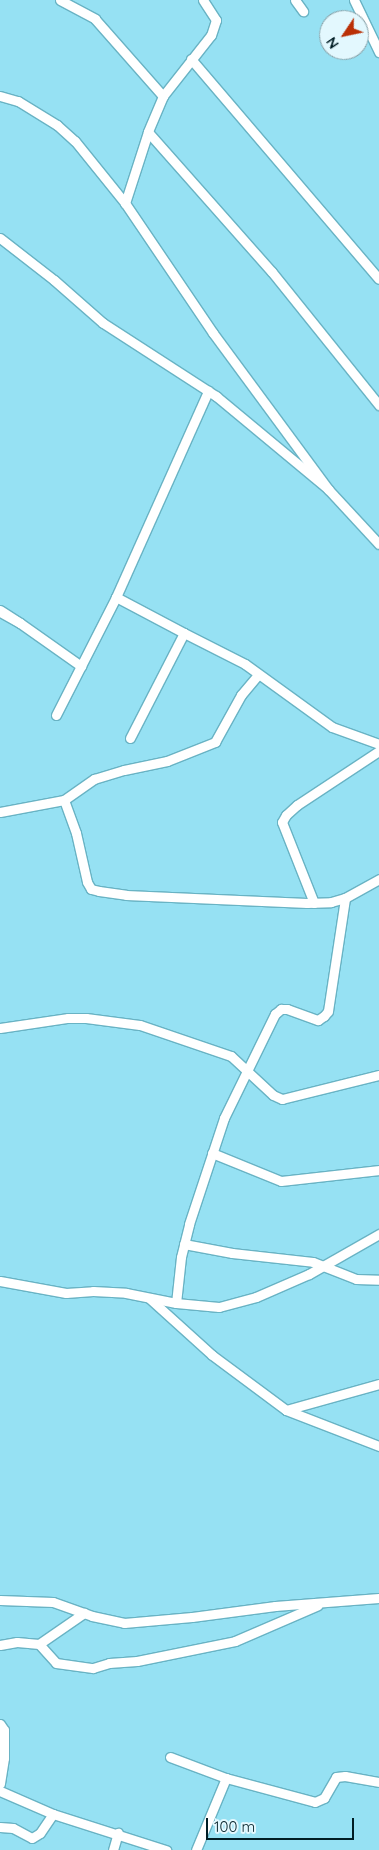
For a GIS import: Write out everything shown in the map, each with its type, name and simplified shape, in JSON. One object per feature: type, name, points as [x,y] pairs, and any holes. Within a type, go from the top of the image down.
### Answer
[{"type":"street","points":[[60,0],[95,19],[163,96]]},
{"type":"street","points":[[125,203],[148,132],[163,96],[211,35],[216,20],[203,0]]},
{"type":"street","points":[[295,0],[303,11]]},
{"type":"street","points":[[354,0],[379,52]]},
{"type":"street","points":[[191,59],[379,279]]},
{"type":"street","points":[[0,96],[18,101],[57,125],[75,141],[125,203],[213,333],[328,489],[379,544]]},
{"type":"street","points":[[148,132],[272,272],[379,405]]},
{"type":"street","points":[[0,238],[47,274],[103,323],[208,390],[328,489]]},
{"type":"street","points":[[56,715],[116,597],[208,390]]},
{"type":"street","points":[[116,597],[245,664],[332,727],[379,744]]},
{"type":"street","points":[[0,611],[81,666]]},
{"type":"street","points":[[130,738],[184,633]]},
{"type":"street","points":[[0,812],[64,800],[94,779],[124,770],[167,761],[215,742],[242,695],[258,675]]},
{"type":"street","points":[[314,903],[282,822],[286,815],[297,805],[379,750]]},
{"type":"street","points":[[64,800],[76,834],[87,882],[92,889],[126,895],[314,903],[345,898],[379,879]]},
{"type":"street","points":[[176,1303],[184,1244],[212,1153],[224,1118],[275,1014],[281,1009],[318,1020],[328,1011],[345,898]]},
{"type":"street","points":[[0,1028],[68,1018],[140,1025],[231,1056],[273,1095],[282,1099],[379,1075]]},
{"type":"street","points":[[212,1153],[281,1181],[379,1170]]},
{"type":"street","points":[[0,1281],[66,1293],[93,1291],[219,1307],[256,1297],[323,1266],[379,1234]]},
{"type":"street","points":[[184,1244],[232,1253],[293,1259],[323,1266],[356,1279],[379,1280]]},
{"type":"street","points":[[149,1298],[212,1355],[286,1410],[379,1446]]},
{"type":"street","points":[[286,1410],[379,1384]]},
{"type":"street","points":[[0,1600],[53,1602],[110,1621],[144,1623],[327,1601],[379,1598]]},
{"type":"street","points":[[39,1644],[56,1663],[93,1668],[110,1663],[137,1662],[235,1641],[327,1601]]},
{"type":"street","points":[[0,1645],[17,1642],[39,1644],[84,1613]]},
{"type":"street","points":[[0,1724],[4,1730],[4,1758],[0,1784]]},
{"type":"street","points":[[170,1757],[226,1778],[315,1802],[324,1798],[336,1777],[345,1776],[379,1782]]},
{"type":"street","points":[[196,1850],[226,1778]]},
{"type":"street","points":[[0,1791],[54,1814],[166,1850]]},
{"type":"street","points":[[0,1827],[13,1828],[32,1838],[40,1833],[54,1814]]},
{"type":"street","points":[[113,1850],[118,1833]]}]
